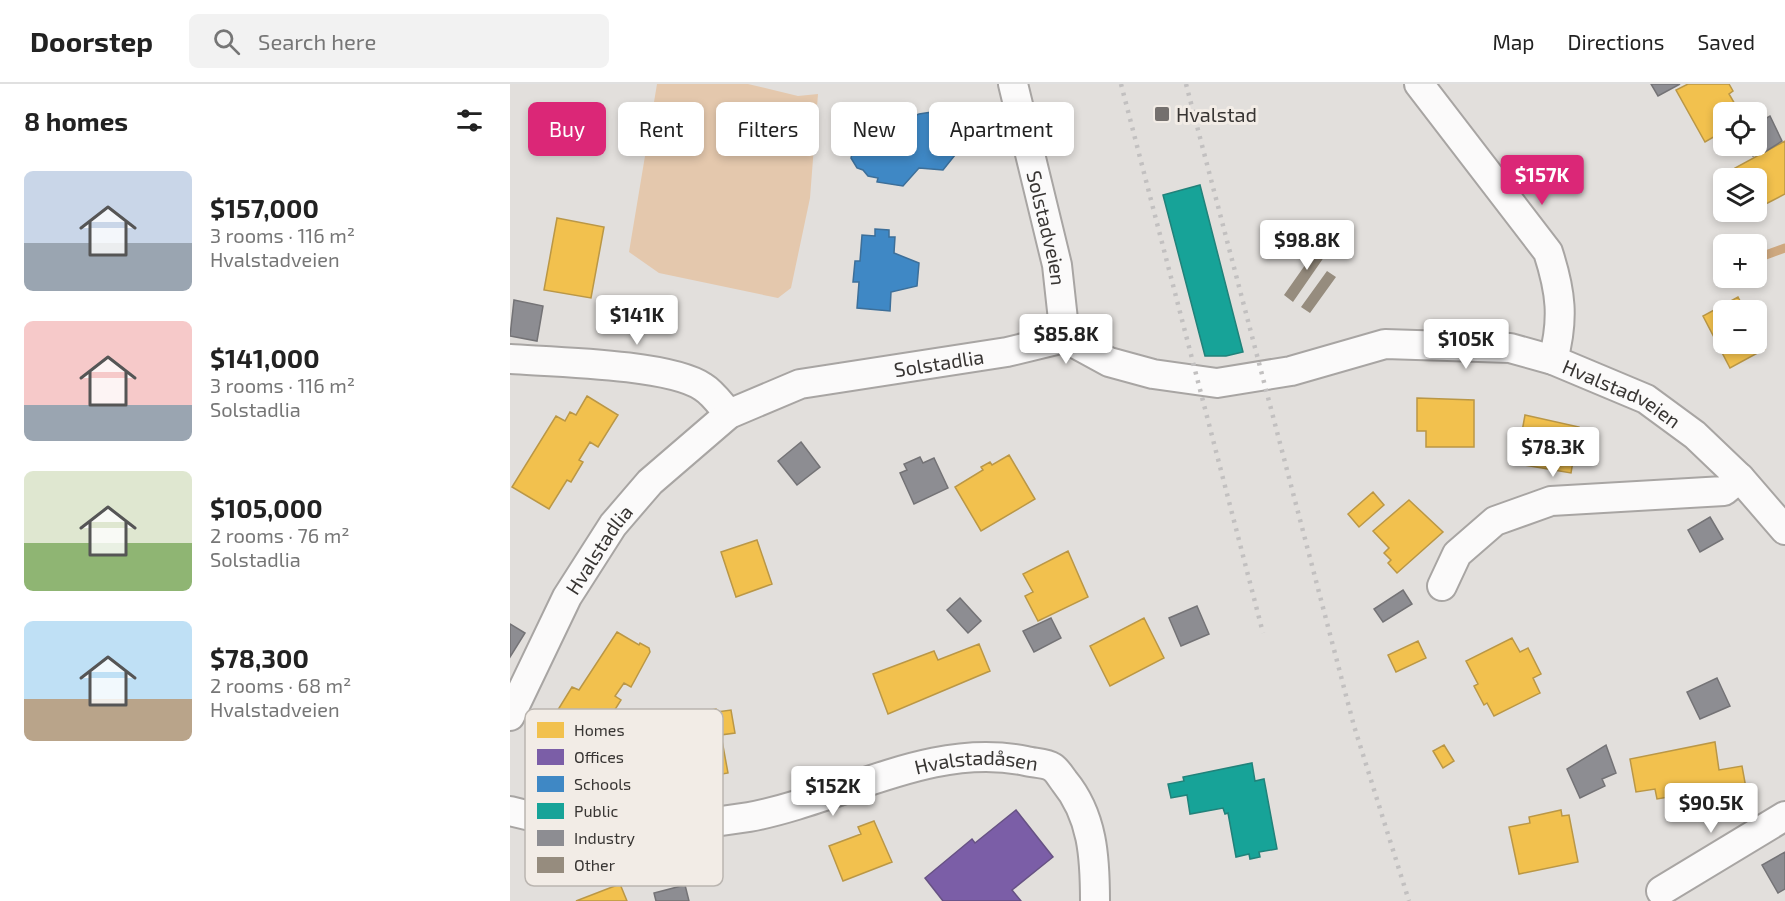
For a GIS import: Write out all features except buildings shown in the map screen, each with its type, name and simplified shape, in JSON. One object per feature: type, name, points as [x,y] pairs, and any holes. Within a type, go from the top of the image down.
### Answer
[{"type":"street","name":"Solstadveien","points":[[1013,84],[1057,265],[1065,338]]},
{"type":"street","name":"Hvalstadveien","points":[[1419,84],[1548,252],[1556,277],[1562,318],[1553,360],[1646,399],[1695,435],[1740,478],[1785,530]]},
{"type":"street","points":[[1065,338],[1108,362],[1153,374],[1217,383],[1291,371],[1385,344],[1510,348],[1553,360]]},
{"type":"street","name":"Solstadlia","points":[[729,414],[800,384],[1006,352],[1065,338]]},
{"type":"street","points":[[510,359],[632,369],[679,376],[704,387],[729,414]]},
{"type":"street","name":"Hvalstadlia","points":[[510,716],[567,597],[613,525],[650,482],[729,414]]},
{"type":"street","points":[[1442,586],[1457,554],[1495,521],[1551,501],[1724,491],[1740,478]]},
{"type":"street","name":"Hvalstadåsen","points":[[723,819],[750,816],[948,759],[1000,756],[1052,767],[1074,793],[1089,825],[1095,874],[1095,901]]},
{"type":"street","name":"Hvalstadåsen","points":[[510,811],[525,815]]},
{"type":"street","points":[[1661,891],[1785,816]]},
{"type":"shaded area","points":[[657,84],[748,84],[798,96],[818,94],[817,102],[716,102],[716,156],[813,156],[810,198],[791,288],[778,298],[659,273],[629,252],[645,156],[704,156],[704,102],[654,102]]},
{"type":"waterway","points":[[1767,255],[1785,248]]},
{"type":"railway","points":[[1121,84],[1263,633]]},
{"type":"railway","points":[[1186,84],[1354,726],[1409,901]]},
{"type":"place","name":"Hvalstad","points":[[1162,114]]}]
